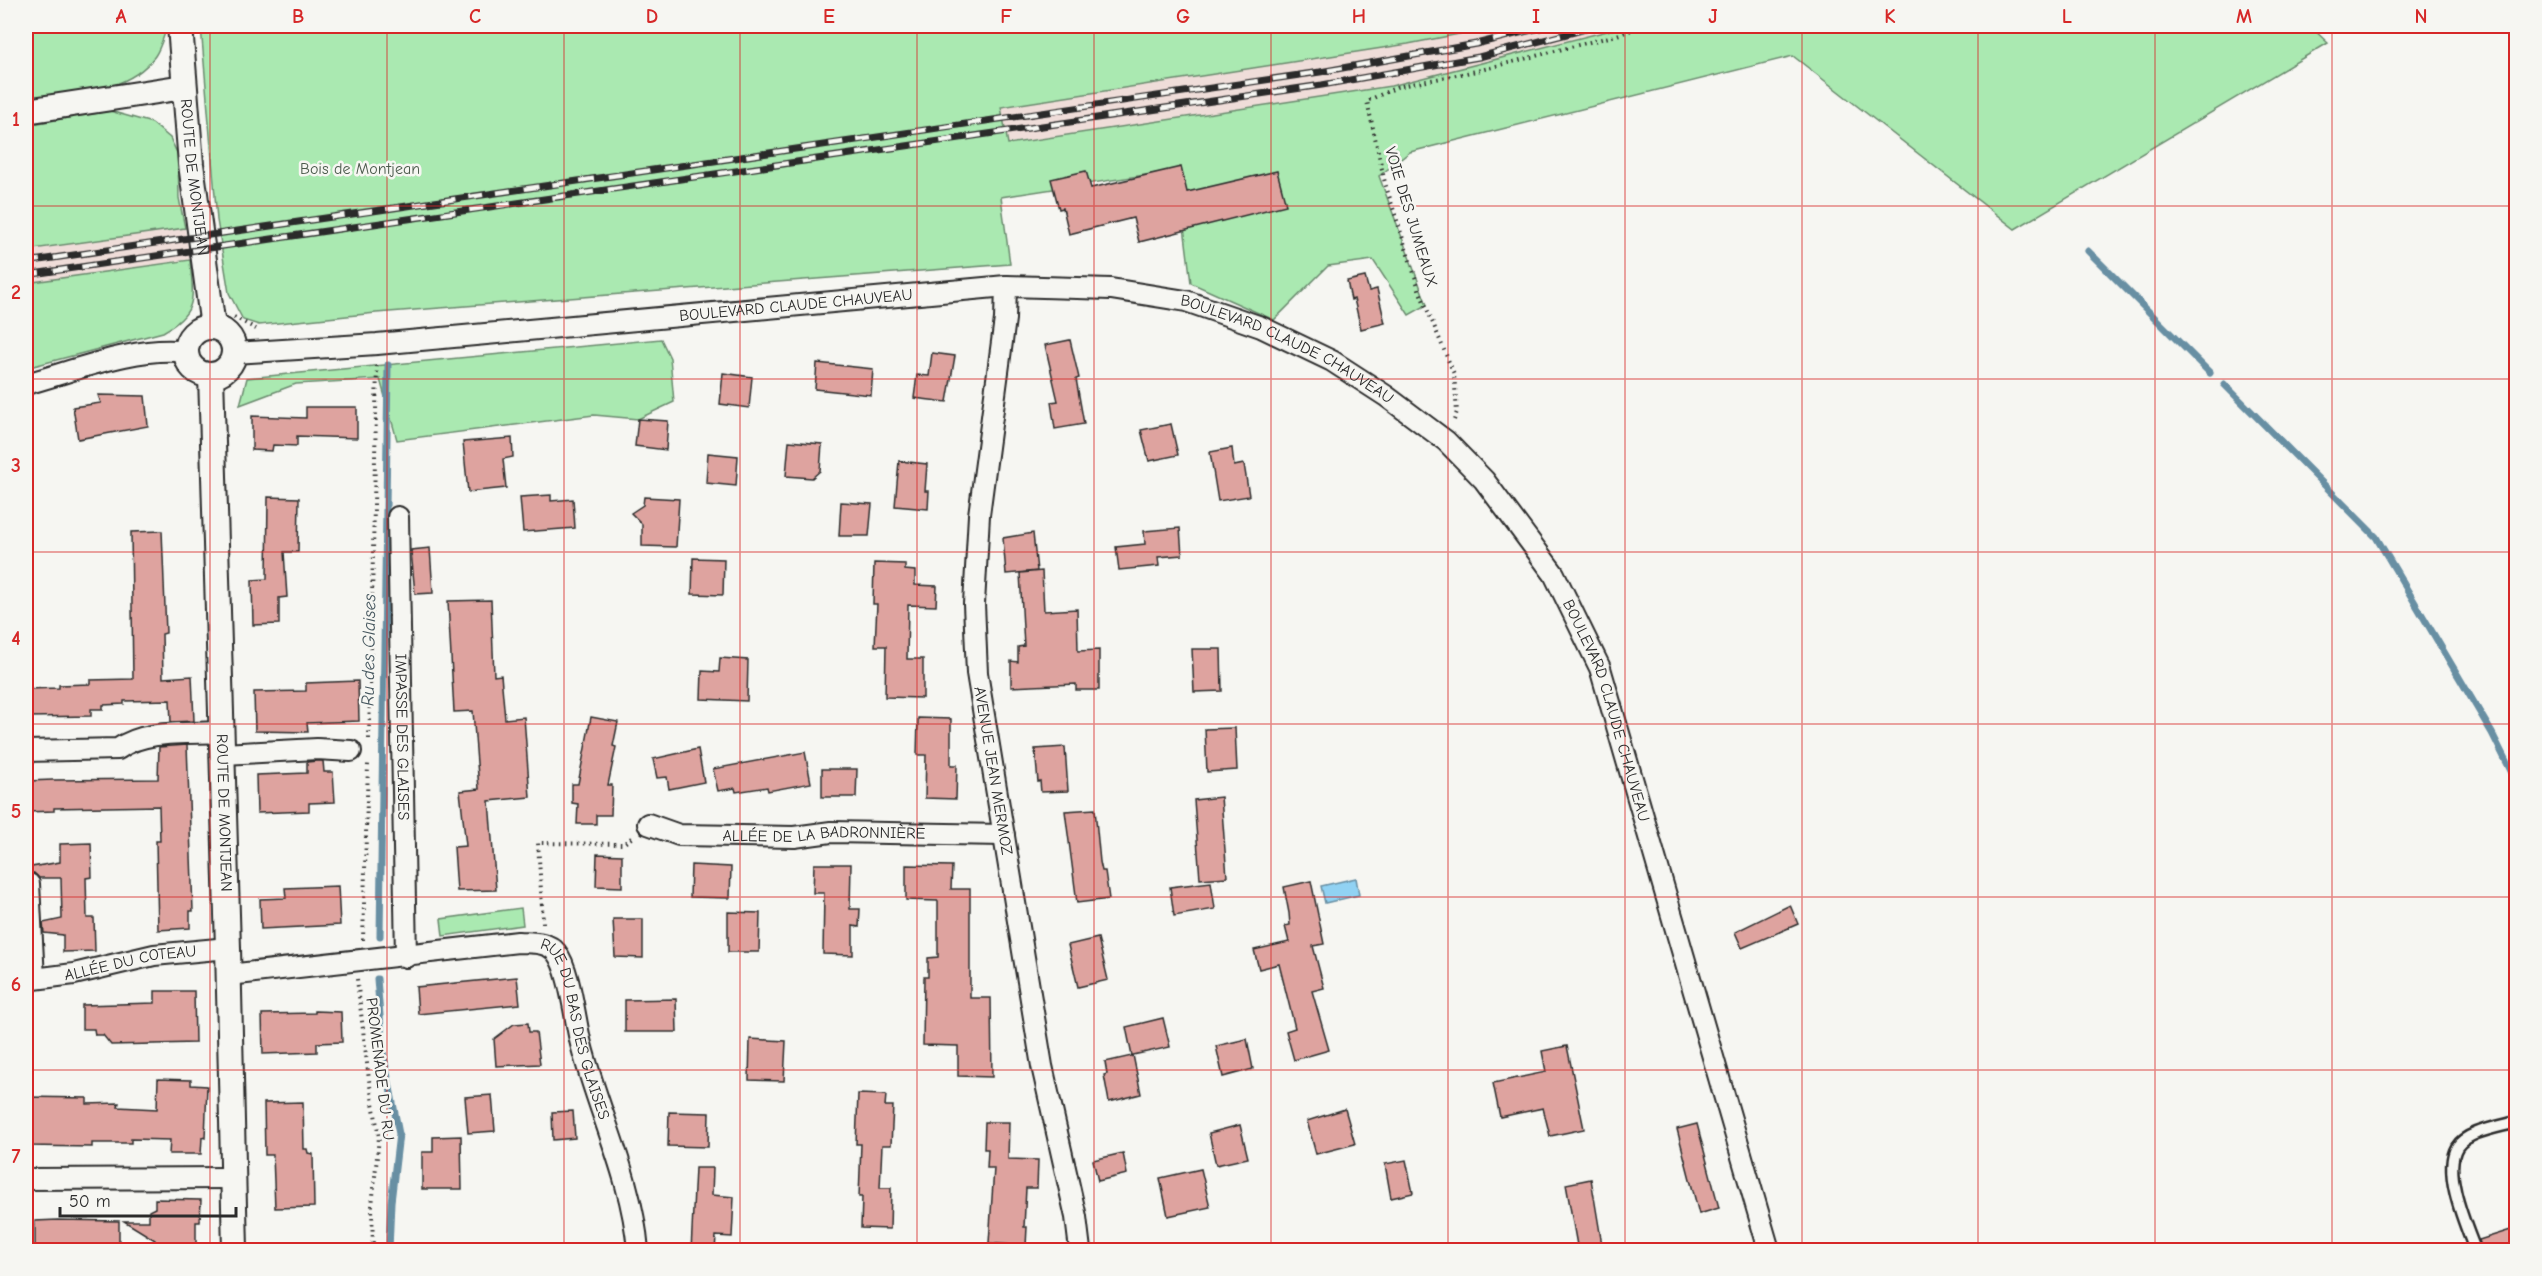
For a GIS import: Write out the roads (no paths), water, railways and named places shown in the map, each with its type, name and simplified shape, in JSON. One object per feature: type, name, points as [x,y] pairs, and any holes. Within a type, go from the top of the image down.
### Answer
[{"type":"street","name":"ROUTE DE MONTJEAN","points":[[180,26],[193,184],[212,303],[213,327]]},
{"type":"street","points":[[26,111],[184,87]]},
{"type":"street","name":"BOULEVARD CLAUDE CHAUVEAU","points":[[234,353],[377,344],[1006,286],[1111,289],[1186,301],[1251,324],[1332,362],[1386,396],[1446,441],[1484,480],[1554,574],[1600,668],[1769,1251]]},
{"type":"street","name":"AVENUE JEAN MERMOZ","points":[[1006,286],[1005,319],[979,514],[974,604],[977,673],[1042,1066],[1076,1217],[1080,1251]]},
{"type":"street","points":[[213,327],[229,336],[234,344],[234,353],[227,369],[211,375],[202,374],[188,361],[187,344],[197,330],[213,327]]},
{"type":"street","points":[[26,384],[142,352],[169,349],[186,352]]},
{"type":"street","name":"ROUTE DE MONTJEAN","points":[[211,375],[235,1251]]},
{"type":"street","name":"IMPASSE DES GLAISES","points":[[398,517],[406,957]]},
{"type":"street","points":[[26,751],[118,748],[144,737],[360,750]]},
{"type":"street","name":"ALLÉE DE LA BADRONNIÈRE","points":[[648,824],[679,835],[794,837],[831,832],[1004,835]]},
{"type":"street","name":"ALLÉE DU COTEAU","points":[[29,884],[30,979],[74,974],[154,956],[228,948]]},
{"type":"street","name":"RUE DU BAS DES GLAISES","points":[[229,975],[406,957],[518,942],[545,944],[556,951],[564,966],[582,1046],[624,1174],[636,1227],[638,1251]]},
{"type":"street","points":[[26,1179],[232,1178]]},
{"type":"lane","points":[[2475,1251],[2460,1210],[2452,1166],[2458,1146],[2478,1132],[2517,1122]]},
{"type":"water","points":[[1356,878],[1359,895],[1325,903],[1321,886]]},
{"type":"waterway","points":[[2088,251],[2210,373]]},
{"type":"waterway","name":"Ru des Glaises","points":[[380,936],[388,365]]},
{"type":"waterway","points":[[2224,384],[2376,537],[2492,733],[2516,781]]},
{"type":"waterway","name":"Ru des Glaises","points":[[377,979],[383,1052],[399,1134],[391,1202],[389,1250]]},
{"type":"railway","points":[[26,262],[1320,72],[1476,44],[1548,26]]},
{"type":"railway","points":[[26,275],[1322,85],[1479,57],[1597,26]]},
{"type":"park label","name":"Bois de Montjean","points":[[360,169]]}]
